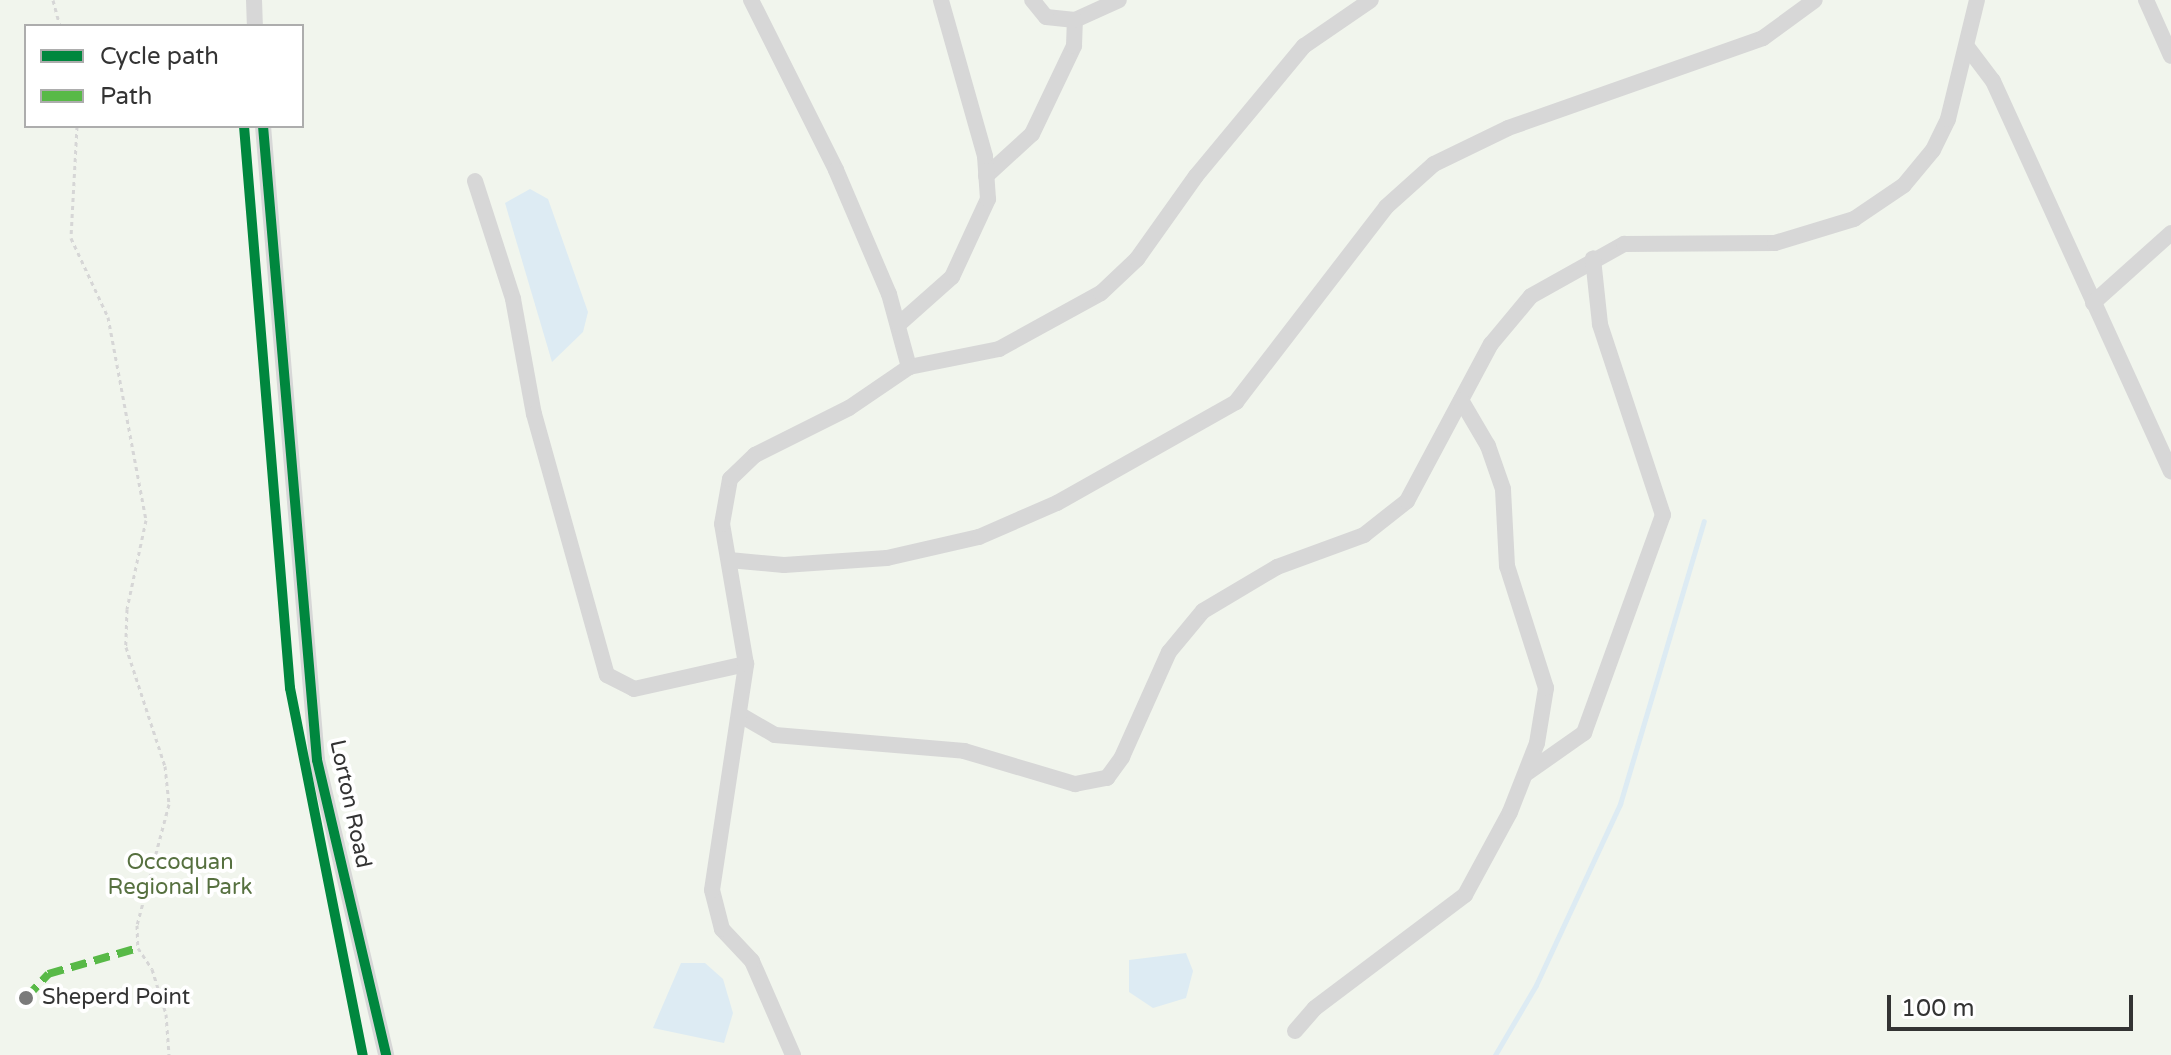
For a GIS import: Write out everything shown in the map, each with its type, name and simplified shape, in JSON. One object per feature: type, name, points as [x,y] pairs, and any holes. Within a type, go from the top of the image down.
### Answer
[{"type":"street","points":[[254,0],[255,24]]},
{"type":"street","points":[[751,0],[830,158],[899,324],[909,367]]},
{"type":"street","points":[[899,324],[952,277],[988,199],[986,176],[941,0]]},
{"type":"street","points":[[1032,0],[1046,17],[1075,20],[1119,0]]},
{"type":"street","points":[[986,176],[1032,134],[1074,46],[1075,20],[1082,0]]},
{"type":"street","points":[[793,1055],[752,961],[722,929],[712,890],[715,837],[742,716],[746,664],[721,507],[740,466],[909,367],[999,349],[1101,293],[1137,259],[1289,63],[1318,34],[1371,0]]},
{"type":"street","points":[[729,560],[784,565],[887,558],[979,537],[1057,503],[1244,395],[1386,207],[1434,164],[1508,128],[1763,38],[1815,0]]},
{"type":"street","points":[[742,716],[775,735],[964,751],[1075,784],[1097,782],[1122,757],[1183,631],[1245,582],[1364,535],[1393,516],[1417,487],[1461,400],[1516,310],[1593,258],[1646,239],[1775,243],[1869,211],[1904,185],[1933,150],[1968,48],[1977,0]]},
{"type":"street","points":[[2146,0],[2171,56]]},
{"type":"street","points":[[1968,48],[1993,81],[2171,471]]},
{"type":"street","name":"Lorton Road","points":[[263,128],[317,760],[386,1055]]},
{"type":"street","points":[[475,181],[513,299],[534,414],[607,675],[634,689],[746,664]]},
{"type":"street","points":[[2093,303],[2171,233]]},
{"type":"street","points":[[1527,773],[1584,733],[1663,515],[1600,324],[1593,258]]},
{"type":"street","points":[[1295,1031],[1315,1008],[1465,895],[1527,773],[1543,716],[1542,664],[1507,566],[1501,478],[1461,400]]},
{"type":"path","points":[[53,0],[59,24]]},
{"type":"path","points":[[77,128],[71,238],[108,317],[146,520],[127,609],[126,647],[165,766],[169,804],[137,925],[138,948],[152,969],[166,1014],[169,1055]]},
{"type":"green space","name":"Occoquan Regional Park","points":[[0,0],[2171,0],[2171,1055],[0,1055]]},
{"type":"shaded area","points":[[530,189],[548,199],[588,312],[583,332],[552,362],[505,203]]},
{"type":"shaded area","points":[[1186,953],[1193,971],[1186,998],[1153,1008],[1129,992],[1129,960]]},
{"type":"shaded area","points":[[681,963],[705,963],[723,979],[733,1013],[724,1043],[653,1028]]},
{"type":"waterway","points":[[1495,1055],[1536,985],[1620,804],[1704,521]]},
{"type":"marked path","points":[[26,998],[48,974],[138,948]]},
{"type":"cycle path","points":[[244,128],[290,688],[363,1055]]},
{"type":"cycle path","points":[[263,128],[317,760],[386,1055]]},
{"type":"place","name":"Sheperd Point","points":[[26,998]]}]
